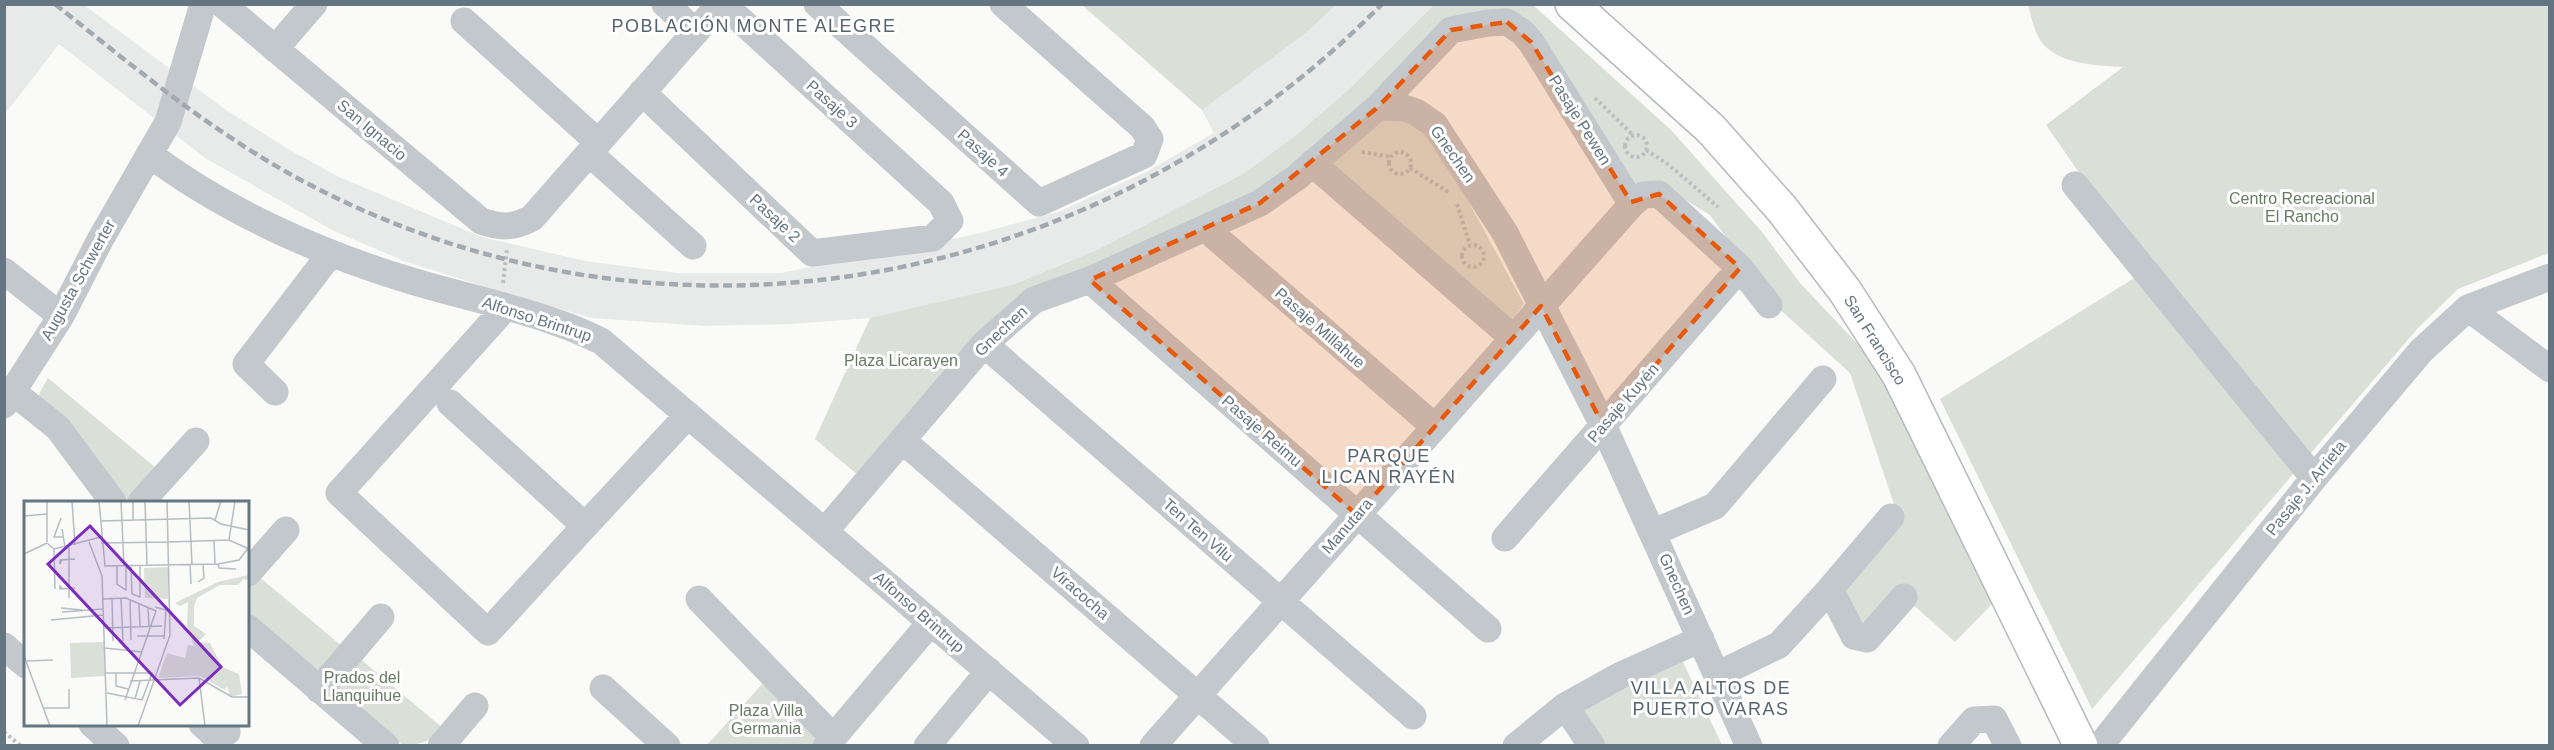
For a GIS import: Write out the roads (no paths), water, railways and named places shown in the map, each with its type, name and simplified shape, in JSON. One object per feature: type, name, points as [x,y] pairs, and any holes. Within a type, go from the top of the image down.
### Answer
[{"type":"main road","name":"San Francisco","points":[[1572,4],[1711,129],[1782,209],[1845,291],[1899,375],[2081,746]]},
{"type":"street","points":[[149,154],[168,122],[203,4]]},
{"type":"street","name":"San Ignacio","points":[[222,4],[481,221],[495,226],[521,223],[594,148]]},
{"type":"street","points":[[275,49],[314,4]]},
{"type":"street","points":[[664,4],[696,32]]},
{"type":"street","points":[[594,148],[722,4]]},
{"type":"street","name":"Pasaje 3","points":[[722,4],[941,203]]},
{"type":"street","name":"Pasaje 4","points":[[818,4],[1039,203],[1144,155],[1150,139],[1142,127],[1003,4]]},
{"type":"street","points":[[464,21],[693,246]]},
{"type":"street","name":"Pasaje Pewen","points":[[1378,107],[1451,30],[1506,22],[1522,32],[1531,42],[1632,204]]},
{"type":"street","name":"Pasaje 2","points":[[642,92],[812,253],[933,238],[950,221],[941,203]]},
{"type":"street","name":"Gnechen","points":[[825,531],[984,344],[1034,300],[1090,280],[1260,203],[1296,178],[1378,107],[1391,106],[1416,112],[1435,125],[1443,134],[1505,233],[1603,425],[1654,532],[1749,746]]},
{"type":"street","name":"Alfonso Brintrup","points":[[149,154],[234,208],[331,253],[401,278],[555,321],[601,341],[1076,746]]},
{"type":"street","name":"Augusta Schwerter","points":[[9,399],[61,316],[100,240],[149,154]]},
{"type":"street","points":[[1312,163],[1513,338]]},
{"type":"street","points":[[2075,185],[2314,478]]},
{"type":"street","points":[[1632,204],[1643,195],[1659,194],[1740,268],[1769,305]]},
{"type":"street","name":"Manutara","points":[[1153,746],[1632,204]]},
{"type":"street","name":"Pasaje Millahue","points":[[1205,228],[1434,427]]},
{"type":"street","points":[[275,392],[246,364],[331,253]]},
{"type":"street","name":"Pasaje Kuyén","points":[[1505,538],[1740,268]]},
{"type":"street","points":[[4,271],[61,316]]},
{"type":"street","name":"Pasaje J. Arrieta","points":[[2100,746],[2314,478],[2421,351],[2468,308],[2550,277]]},
{"type":"street","name":"Pasaje Reimu","points":[[1090,280],[1488,629]]},
{"type":"street","points":[[503,307],[339,493],[488,632],[688,415]]},
{"type":"street","points":[[2468,308],[2550,369]]},
{"type":"street","name":"Ten Ten Vilu","points":[[984,344],[1413,716]]},
{"type":"street","points":[[1654,532],[1715,506],[1823,379]]},
{"type":"street","points":[[9,399],[58,428],[112,501]]},
{"type":"street","points":[[450,403],[585,526]]},
{"type":"street","points":[[142,501],[196,441]]},
{"type":"street","name":"Viracocha","points":[[903,441],[1256,746]]},
{"type":"street","points":[[1717,675],[1779,645],[1891,517]]},
{"type":"street","points":[[249,572],[286,530]]},
{"type":"street","points":[[1830,589],[1854,636],[1867,639],[1904,597]]},
{"type":"street","points":[[699,599],[830,741],[931,622]]},
{"type":"street","points":[[319,690],[381,617]]},
{"type":"street","points":[[250,636],[386,746]]},
{"type":"street","points":[[1515,746],[1565,706],[1619,676],[1701,639]]},
{"type":"street","points":[[4,646],[24,663]]},
{"type":"street","points":[[927,746],[989,671]]},
{"type":"street","points":[[603,688],[667,746]]},
{"type":"street","points":[[441,746],[475,706]]},
{"type":"street","points":[[1565,706],[1593,746]]},
{"type":"street","points":[[1952,746],[1974,720],[1994,719],[2008,746]]},
{"type":"street","points":[[94,726],[116,746]]},
{"type":"street","points":[[204,726],[217,738],[227,732],[226,726]]},
{"type":"railway","points":[[55,4],[184,105],[251,151],[322,191],[459,246],[600,277],[742,285],[882,271],[1019,235],[1150,178],[1272,100],[1382,4]]},
{"type":"district","name":"POBLACIÓN MONTE ALEGRE","points":[[754,26]]},
{"type":"district","name":"PARQUE LICAN RAYÉN","points":[[1389,466]]},
{"type":"district","name":"VILLA ALTOS DE PUERTO VARAS","points":[[1711,698]]},
{"type":"park label","name":"Centro Recreacional El Rancho","points":[[2302,207]]},
{"type":"park label","name":"Plaza Licarayen","points":[[901,360]]},
{"type":"park label","name":"Prados del Llanquihue","points":[[362,686]]},
{"type":"park label","name":"Plaza Villa Germania","points":[[766,719]]}]
